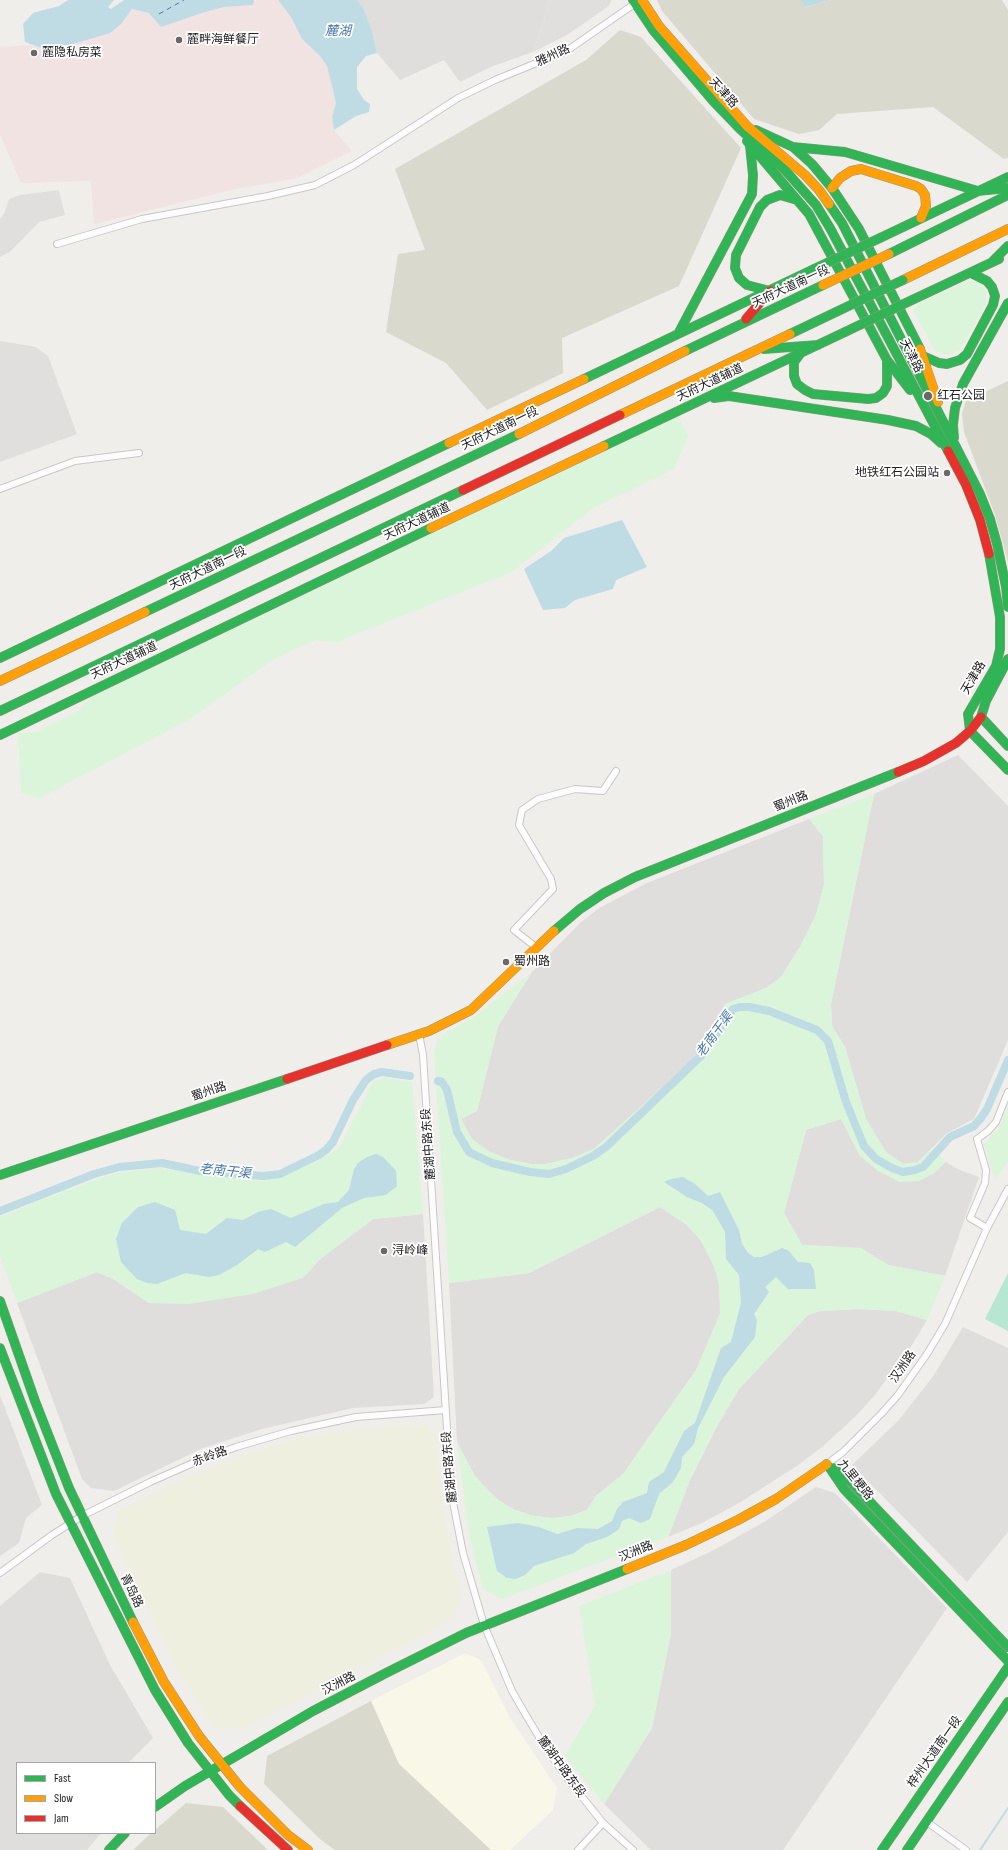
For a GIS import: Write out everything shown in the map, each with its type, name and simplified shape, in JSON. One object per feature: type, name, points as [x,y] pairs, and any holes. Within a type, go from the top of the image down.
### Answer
[{"type":"main road","name":"天津路","points":[[637,1],[690,63],[724,107],[784,169],[816,205],[834,235],[924,407],[951,445],[980,494],[990,519],[1002,567],[1008,607]]},
{"type":"main road","name":"天津路","points":[[744,128],[805,175],[830,205],[842,223],[947,427],[951,445],[980,520],[991,563],[1000,617],[1000,649],[996,666],[968,714],[970,731]]},
{"type":"main road","points":[[678,334],[752,194],[753,175],[750,146],[744,128]]},
{"type":"main road","points":[[744,128],[793,147],[816,148],[845,152],[978,191],[1008,188]]},
{"type":"main road","points":[[750,146],[799,201],[819,231],[887,360],[924,407]]},
{"type":"main road","points":[[793,147],[812,164],[832,188],[859,229],[923,356],[947,427]]},
{"type":"main road","points":[[832,188],[840,178],[851,171],[861,169],[916,186],[921,189],[925,195],[926,206],[922,218]]},
{"type":"main road","points":[[0,658],[1008,177]]},
{"type":"main road","points":[[770,290],[747,285],[739,278],[735,268],[736,255],[760,207],[767,200],[780,195],[799,201]]},
{"type":"main road","name":"天府大道南一段","points":[[0,682],[548,420],[743,322],[889,254],[1008,195]]},
{"type":"main road","points":[[0,711],[1008,229]]},
{"type":"main road","points":[[994,261],[1008,246]]},
{"type":"main road","name":"天府大道辅道","points":[[0,735],[971,273],[1008,254]]},
{"type":"main road","points":[[923,356],[947,364],[960,360],[967,354],[993,305],[995,296],[992,287],[987,281],[971,273]]},
{"type":"main road","points":[[743,322],[770,290]]},
{"type":"main road","points":[[705,399],[729,396],[888,420],[916,426],[951,445],[955,408],[963,384],[1008,302]]},
{"type":"main road","points":[[756,350],[818,345]]},
{"type":"main road","points":[[800,354],[794,362],[794,376],[797,384],[805,390],[813,394],[868,399],[876,398],[883,393],[887,386],[887,360]]},
{"type":"main road","name":"天津路","points":[[981,717],[986,701],[1008,659]]},
{"type":"main road","points":[[981,717],[991,730],[1008,746]]},
{"type":"main road","name":"蜀州路","points":[[0,1175],[419,1034],[471,1010],[487,997],[556,928],[580,909],[616,886],[924,761],[956,743],[970,731],[981,717]]},
{"type":"main road","points":[[970,731],[1008,770]]},
{"type":"main road","name":"青岛路","points":[[0,1301],[38,1409],[82,1516],[129,1614],[164,1682],[187,1718],[221,1765],[271,1820],[308,1850]]},
{"type":"main road","name":"青岛路","points":[[0,1348],[56,1494],[155,1690],[188,1743],[229,1795],[255,1821],[288,1850]]},
{"type":"main road","name":"汉洲路","points":[[156,1806],[210,1771],[313,1711],[406,1663],[484,1625],[699,1539],[769,1503],[827,1464]]},
{"type":"main road","name":"九里梗路","points":[[827,1464],[851,1482],[1008,1647]]},
{"type":"main road","name":"九里梗路","points":[[827,1464],[844,1489],[1008,1661]]},
{"type":"main road","name":"梓州大道南一段","points":[[882,1850],[1008,1667]]},
{"type":"main road","points":[[907,1850],[928,1822],[1008,1702]]},
{"type":"main road","points":[[110,1850],[125,1834]]},
{"type":"street","name":"雅州路","points":[[57,244],[142,219],[268,196],[315,185],[354,165],[458,98],[495,80],[568,50],[637,1]]},
{"type":"street","points":[[0,488],[74,461],[140,453]]},
{"type":"street","points":[[536,948],[514,930],[552,889],[551,879],[519,825],[522,810],[538,799],[575,789],[603,791],[616,771]]},
{"type":"street","name":"麓湖中路东段","points":[[419,1034],[423,1055],[450,1475],[456,1522],[463,1552],[484,1625],[512,1691],[545,1748],[570,1782],[603,1823],[633,1850]]},
{"type":"street","points":[[988,1228],[970,1218],[985,1182],[986,1170],[977,1139],[988,1131],[996,1122],[1008,1092]]},
{"type":"street","name":"汉洲路","points":[[827,1464],[843,1452],[886,1409],[898,1395],[927,1354],[945,1324],[988,1228],[1008,1189]]},
{"type":"street","name":"赤岭路","points":[[0,1573],[82,1516],[150,1482],[193,1463],[236,1447],[292,1431],[356,1417],[446,1410]]},
{"type":"street","points":[[928,1822],[966,1850]]},
{"type":"street","points":[[578,1850],[603,1823]]},
{"type":"shaded area","points":[[254,0],[278,0],[291,17],[302,39],[321,57],[327,66],[336,103],[332,117],[334,130],[352,151],[297,178],[226,191],[94,224],[91,181],[21,183],[0,134],[0,47],[32,45],[44,49],[121,24],[132,9],[149,13],[202,13],[224,7],[253,5]]},
{"type":"shaded area","points":[[357,0],[549,0],[533,52],[493,66],[460,82],[444,60],[400,80],[377,53],[372,31],[363,7]]},
{"type":"shaded area","points":[[549,0],[611,0],[609,6],[567,35],[533,52]]},
{"type":"shaded area","points":[[657,0],[802,0],[804,8],[830,0],[1002,0],[1008,10],[1008,158],[1004,159],[933,107],[837,114],[819,130],[799,134],[754,119],[662,11]]},
{"type":"shaded area","points":[[620,30],[641,37],[741,148],[679,286],[562,338],[563,373],[487,410],[446,363],[386,332],[398,254],[425,250],[395,169],[586,60]]},
{"type":"shaded area","points":[[59,190],[65,215],[39,222],[10,252],[0,257],[0,219],[4,214],[9,199],[20,195]]},
{"type":"shaded area","points":[[0,341],[36,347],[48,356],[77,434],[0,462]]},
{"type":"shaded area","points":[[1008,381],[1008,562],[995,515],[964,432],[962,414],[966,401]]},
{"type":"shaded area","points":[[958,755],[1008,806],[1008,1040],[974,1119],[947,1133],[918,1162],[903,1164],[886,1152],[866,1119],[845,1047],[832,1026],[831,1004],[874,794]]},
{"type":"shaded area","points":[[809,819],[823,836],[824,885],[816,915],[800,947],[781,977],[766,988],[725,1004],[701,1050],[695,1058],[594,1149],[572,1158],[546,1164],[532,1164],[510,1160],[488,1151],[472,1139],[461,1119],[477,1111],[498,1026],[532,972],[579,924],[599,908],[647,883]]},
{"type":"shaded area","points":[[841,1119],[860,1156],[933,1174],[946,1162],[960,1170],[979,1177],[945,1276],[888,1265],[861,1248],[802,1245],[784,1213],[806,1130]]},
{"type":"shaded area","points":[[660,1207],[687,1225],[701,1241],[712,1260],[719,1281],[720,1314],[696,1370],[623,1474],[596,1496],[587,1510],[571,1516],[553,1518],[534,1516],[515,1510],[498,1500],[475,1476],[457,1442],[449,1283],[529,1273]]},
{"type":"shaded area","points":[[423,1214],[434,1397],[424,1404],[353,1408],[262,1429],[203,1448],[114,1491],[91,1488],[82,1479],[17,1303],[97,1272],[115,1280],[149,1303],[303,1278],[319,1260],[373,1219]]},
{"type":"shaded area","points":[[858,1309],[896,1311],[927,1320],[910,1348],[874,1396],[856,1416],[823,1446],[797,1466],[739,1503],[702,1523],[668,1537],[690,1480],[717,1426],[739,1389],[808,1315],[820,1311]]},
{"type":"shaded area","points":[[963,1327],[1008,1348],[1008,1532],[967,1582],[852,1465],[898,1421],[934,1375]]},
{"type":"shaded area","points":[[0,1395],[42,1505],[26,1518],[19,1543],[0,1556]]},
{"type":"shaded area","points":[[816,1487],[835,1493],[947,1608],[783,1850],[651,1850],[604,1804],[652,1728],[671,1633],[671,1570],[714,1550],[764,1522]]},
{"type":"shaded area","points":[[40,1572],[70,1578],[110,1665],[153,1738],[129,1762],[16,1762],[16,1834],[100,1834],[87,1850],[0,1850],[0,1606]]},
{"type":"shaded area","points":[[465,1653],[481,1660],[510,1718],[557,1788],[553,1810],[510,1850],[491,1850],[399,1764],[371,1701]]},
{"type":"shaded area","points":[[371,1701],[399,1764],[491,1850],[335,1850],[321,1840],[264,1784],[267,1756]]},
{"type":"shaded area","points":[[186,1803],[223,1807],[268,1850],[133,1850],[150,1834],[156,1834],[156,1829]]},
{"type":"green space","points":[[971,281],[977,282],[982,286],[986,292],[986,303],[960,350],[949,355],[935,351],[913,310],[920,303],[963,283]]},
{"type":"green space","points":[[678,416],[688,436],[674,469],[592,509],[512,572],[337,642],[315,640],[271,661],[190,719],[40,798],[21,793],[18,733],[36,732],[78,711],[91,697]]},
{"type":"green space","points":[[874,794],[831,1004],[832,1026],[845,1047],[866,1119],[886,1152],[903,1164],[918,1162],[932,1148],[946,1162],[933,1174],[919,1181],[900,1182],[878,1171],[860,1156],[841,1119],[806,1130],[784,1213],[802,1245],[861,1248],[888,1265],[945,1276],[927,1320],[896,1311],[858,1309],[820,1311],[808,1315],[739,1389],[717,1426],[690,1480],[668,1537],[502,1599],[483,1590],[469,1534],[457,1442],[475,1476],[498,1500],[515,1510],[534,1516],[553,1518],[571,1516],[587,1510],[596,1496],[623,1474],[696,1370],[720,1314],[720,1292],[716,1271],[701,1241],[687,1225],[660,1207],[529,1273],[449,1283],[434,1051],[438,1040],[447,1032],[475,1016],[532,972],[498,1026],[477,1111],[461,1119],[472,1139],[488,1151],[510,1160],[532,1164],[546,1164],[572,1158],[594,1149],[695,1058],[701,1050],[725,1004],[766,988],[781,977],[800,947],[816,915],[824,885],[823,836],[809,819]]},
{"type":"green space","points":[[385,1078],[412,1082],[423,1214],[372,1219],[319,1260],[303,1278],[253,1294],[189,1304],[149,1303],[115,1280],[97,1272],[17,1303],[0,1256],[0,1217],[46,1198],[115,1173],[159,1168],[258,1181],[280,1178],[317,1161],[339,1148],[374,1080]]},
{"type":"green space","points":[[1008,1106],[1008,1162],[995,1180],[984,1144],[999,1128]]},
{"type":"green space","points":[[1008,1273],[1008,1331],[985,1319]]},
{"type":"green space","points":[[427,1425],[437,1435],[440,1485],[451,1555],[462,1596],[455,1618],[243,1728],[214,1728],[178,1671],[113,1536],[118,1512],[183,1479],[233,1459],[296,1439],[358,1428]]},
{"type":"green space","points":[[671,1570],[671,1633],[652,1728],[604,1804],[565,1756],[595,1705],[579,1606]]},
{"type":"water","points":[[68,0],[114,0],[108,7],[111,9],[124,0],[254,0],[253,5],[224,7],[161,27],[149,13],[132,9],[121,24],[110,33],[73,44],[44,49],[25,42],[23,24],[33,13],[59,6]]},
{"type":"water","name":"麓湖","points":[[278,0],[357,0],[363,7],[372,31],[377,53],[366,56],[357,67],[357,89],[364,100],[370,104],[369,112],[356,116],[334,130],[332,117],[336,103],[327,66],[321,57],[302,39],[291,17]]},
{"type":"water","points":[[802,0],[830,0],[803,8]]},
{"type":"water","points":[[622,520],[647,567],[616,580],[613,589],[575,600],[565,608],[543,610],[524,569],[551,551],[564,538]]},
{"type":"water","points":[[376,1154],[383,1157],[396,1171],[397,1186],[386,1195],[364,1198],[342,1208],[295,1247],[286,1242],[265,1252],[258,1249],[237,1265],[219,1275],[209,1277],[186,1273],[157,1284],[147,1283],[137,1279],[121,1262],[116,1239],[122,1223],[138,1207],[155,1202],[175,1210],[180,1230],[206,1234],[227,1218],[243,1220],[258,1212],[271,1209],[291,1218],[324,1204],[338,1202],[349,1190],[354,1169],[358,1163],[367,1157]]},
{"type":"water","points":[[683,1177],[695,1184],[708,1196],[720,1192],[739,1230],[742,1244],[748,1253],[754,1257],[762,1257],[782,1248],[788,1250],[798,1262],[810,1263],[814,1270],[816,1289],[788,1289],[776,1277],[765,1287],[769,1292],[754,1314],[757,1320],[755,1337],[724,1377],[698,1428],[694,1444],[682,1457],[681,1468],[673,1482],[659,1494],[650,1519],[641,1523],[629,1518],[622,1521],[619,1529],[607,1537],[586,1544],[574,1553],[534,1566],[525,1575],[516,1579],[507,1578],[497,1571],[487,1527],[518,1523],[539,1527],[557,1534],[577,1528],[598,1529],[612,1521],[617,1509],[623,1502],[647,1493],[649,1482],[664,1472],[684,1431],[695,1423],[721,1348],[731,1342],[741,1303],[739,1275],[726,1259],[725,1232],[713,1211],[702,1203],[687,1197],[664,1182]]},
{"type":"waterway","name":"老南干渠","points":[[438,1081],[442,1082],[447,1090],[457,1132],[469,1152],[492,1163],[530,1172],[549,1174],[566,1169],[593,1156],[606,1147],[703,1054],[733,1009],[749,1007],[769,1011],[817,1030],[828,1041],[846,1102],[864,1146],[876,1159],[903,1172],[923,1167],[950,1137],[974,1126],[987,1109],[1008,1060]]},
{"type":"waterway","name":"老南干渠","points":[[0,1211],[94,1174],[119,1167],[162,1163],[200,1171],[263,1176],[280,1174],[326,1150],[333,1142],[353,1100],[366,1080],[374,1074],[382,1072],[410,1076]]},
{"type":"waterway","points":[[980,1850],[1008,1808]]},
{"type":"ferry route","points":[[159,14],[184,0]]},
{"type":"traffic: fast","points":[[633,0],[653,30],[714,102],[740,129],[784,169],[816,205],[830,228],[948,451]]},
{"type":"traffic: fast","points":[[756,130],[793,147],[812,164],[832,188],[859,229],[920,349]]},
{"type":"traffic: fast","points":[[747,141],[809,214],[887,360],[910,390]]},
{"type":"traffic: fast","points":[[678,334],[752,194],[753,175],[750,146]]},
{"type":"traffic: fast","points":[[793,147],[845,152],[978,191]]},
{"type":"traffic: fast","points":[[880,238],[1008,177]]},
{"type":"traffic: fast","points":[[978,191],[1008,188]]},
{"type":"traffic: fast","points":[[770,291],[747,285],[739,278],[735,268],[736,255],[760,207],[767,200],[780,195],[797,200]]},
{"type":"traffic: fast","points":[[889,254],[1008,195]]},
{"type":"traffic: fast","points":[[829,204],[842,223],[980,494],[990,519],[997,544],[1006,587],[1008,607]]},
{"type":"traffic: fast","points":[[814,269],[880,238]]},
{"type":"traffic: fast","points":[[993,261],[1008,246]]},
{"type":"traffic: fast","points":[[912,300],[999,259]]},
{"type":"traffic: fast","points":[[584,379],[814,269]]},
{"type":"traffic: fast","points":[[923,356],[939,363],[947,364],[960,360],[967,354],[993,305],[995,296],[992,287],[987,281],[971,273]]},
{"type":"traffic: fast","points":[[836,312],[903,280]]},
{"type":"traffic: fast","points":[[685,351],[823,285]]},
{"type":"traffic: fast","points":[[845,332],[912,300]]},
{"type":"traffic: fast","points":[[954,438],[953,425],[955,408],[963,384],[1008,303]]},
{"type":"traffic: fast","points":[[790,334],[836,312]]},
{"type":"traffic: fast","points":[[604,446],[845,332]]},
{"type":"traffic: fast","points":[[764,349],[818,345]]},
{"type":"traffic: fast","points":[[800,354],[794,362],[794,376],[797,384],[805,390],[813,394],[868,399],[876,398],[883,393],[887,386],[887,360]]},
{"type":"traffic: fast","points":[[714,398],[729,396],[888,420],[916,426],[931,434],[941,443]]},
{"type":"traffic: fast","points":[[145,612],[519,434]]},
{"type":"traffic: fast","points":[[0,658],[449,443]]},
{"type":"traffic: fast","points":[[0,711],[463,490]]},
{"type":"traffic: fast","points":[[0,735],[431,528]]},
{"type":"traffic: fast","points":[[989,554],[1000,617],[1000,649],[996,666],[968,714],[970,731],[1008,770]]},
{"type":"traffic: fast","points":[[1008,659],[986,701],[981,717],[1008,746]]},
{"type":"traffic: fast","points":[[554,931],[580,909],[604,893],[635,877],[898,772]]},
{"type":"traffic: fast","points":[[0,1175],[287,1079]]},
{"type":"traffic: fast","points":[[0,1301],[35,1401],[69,1488],[133,1622]]},
{"type":"traffic: fast","points":[[0,1348],[56,1494],[155,1690],[188,1743],[229,1795],[240,1806]]},
{"type":"traffic: fast","points":[[827,1464],[844,1489],[1008,1661]]},
{"type":"traffic: fast","points":[[833,1468],[851,1482],[1008,1647]]},
{"type":"traffic: fast","points":[[156,1806],[185,1786],[313,1711],[386,1673],[466,1633],[627,1569]]},
{"type":"traffic: fast","points":[[882,1850],[1008,1667]]},
{"type":"traffic: fast","points":[[907,1850],[1008,1702]]},
{"type":"traffic: fast","points":[[109,1850],[124,1834]]},
{"type":"traffic: slow","points":[[642,0],[659,26],[747,126],[805,175],[819,190],[829,204]]},
{"type":"traffic: slow","points":[[832,188],[840,178],[851,171],[861,169],[916,186],[921,189],[925,195],[926,206],[921,218]]},
{"type":"traffic: slow","points":[[903,280],[1008,229]]},
{"type":"traffic: slow","points":[[823,285],[889,254]]},
{"type":"traffic: slow","points":[[620,415],[790,334]]},
{"type":"traffic: slow","points":[[920,349],[938,402]]},
{"type":"traffic: slow","points":[[519,434],[685,351]]},
{"type":"traffic: slow","points":[[449,443],[584,379]]},
{"type":"traffic: slow","points":[[431,528],[604,446]]},
{"type":"traffic: slow","points":[[0,681],[145,612]]},
{"type":"traffic: slow","points":[[387,1045],[429,1031],[471,1010],[554,931]]},
{"type":"traffic: slow","points":[[627,1569],[686,1545],[738,1520],[776,1499],[827,1464]]},
{"type":"traffic: slow","points":[[133,1622],[164,1682],[199,1736],[240,1787],[288,1835],[308,1850]]},
{"type":"traffic: jam","points":[[746,319],[770,291]]},
{"type":"traffic: jam","points":[[463,490],[620,415]]},
{"type":"traffic: jam","points":[[948,451],[966,485],[980,520],[989,554]]},
{"type":"traffic: jam","points":[[898,772],[924,761],[956,743],[970,731],[981,717]]},
{"type":"traffic: jam","points":[[287,1079],[387,1045]]},
{"type":"traffic: jam","points":[[240,1806],[288,1850]]},
{"type":"place","name":"麓畔海鲜餐厅","points":[[179,40]]},
{"type":"place","name":"麓隐私房菜","points":[[34,53]]},
{"type":"place","name":"红石公园","points":[[928,396]]},
{"type":"place","name":"地铁红石公园站","points":[[947,473]]},
{"type":"place","name":"蜀州路","points":[[506,962]]},
{"type":"place","name":"浔岭峰","points":[[384,1251]]}]
